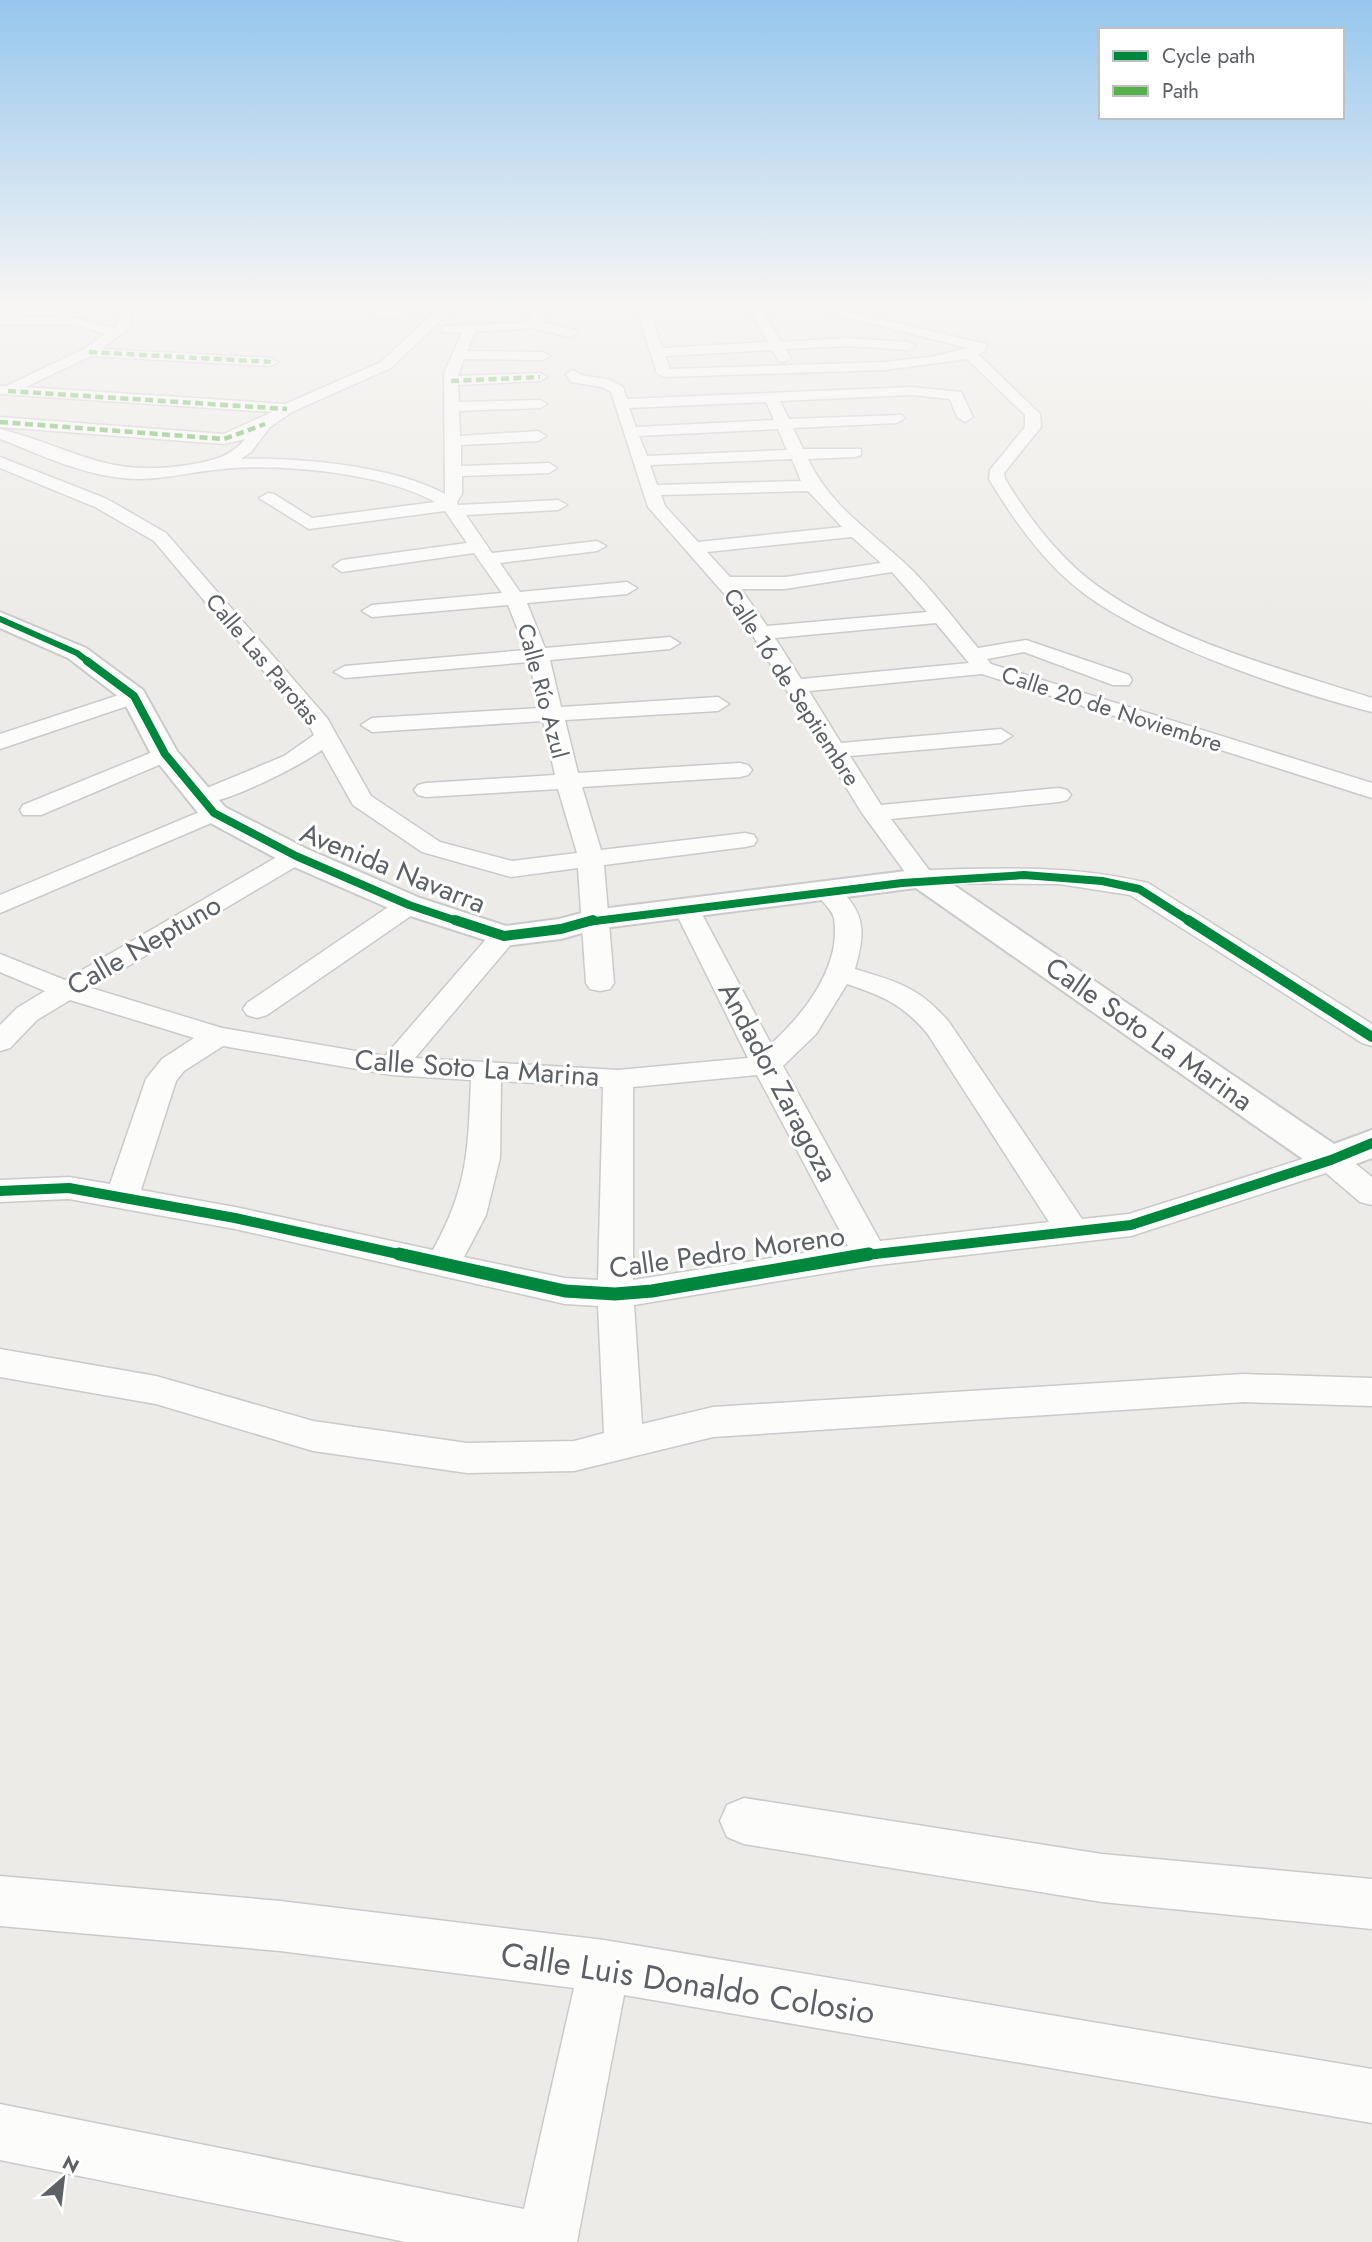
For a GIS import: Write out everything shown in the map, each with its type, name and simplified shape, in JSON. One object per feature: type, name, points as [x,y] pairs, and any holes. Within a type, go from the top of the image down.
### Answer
[{"type":"street","points":[[222,464],[245,450],[265,424],[286,410]]},
{"type":"street","points":[[450,506],[454,494],[452,410]]},
{"type":"street","name":"Calle 16 de Septiembre","points":[[622,410],[663,514],[725,583],[761,633],[874,813],[922,878]]},
{"type":"street","name":"Calle 20 de Noviembre","points":[[776,410],[795,454],[817,491],[896,566],[979,662],[1075,699],[1372,791]]},
{"type":"street","points":[[963,410],[965,417]]},
{"type":"street","points":[[1028,410],[1035,420],[1033,427],[996,473],[997,479],[1060,562],[1089,588],[1161,629],[1284,676],[1372,705]]},
{"type":"street","points":[[631,432],[897,418]]},
{"type":"street","points":[[0,422],[224,439],[237,437],[252,426],[265,424]]},
{"type":"street","points":[[0,435],[73,461],[120,473],[160,474],[222,464],[288,461]]},
{"type":"street","points":[[453,440],[537,436]]},
{"type":"street","points":[[245,450],[288,461],[386,479],[426,490],[450,506]]},
{"type":"street","points":[[641,461],[855,452]]},
{"type":"street","name":"Calle Las Parotas","points":[[0,462],[101,503],[160,537],[319,723],[361,800],[431,847],[511,869],[745,840]]},
{"type":"street","points":[[454,471],[550,468]]},
{"type":"street","points":[[652,490],[817,491]]},
{"type":"street","points":[[743,505],[817,491]]},
{"type":"street","points":[[268,498],[309,524],[450,506],[558,505]]},
{"type":"street","name":"Calle Río Azul","points":[[450,506],[516,600],[538,655],[568,782],[591,859],[593,920],[600,983]]},
{"type":"street","points":[[663,514],[690,511]]},
{"type":"street","points":[[693,548],[857,531]]},
{"type":"street","points":[[342,566],[597,546]]},
{"type":"street","points":[[725,583],[785,583],[896,566]]},
{"type":"street","points":[[372,611],[626,588]]},
{"type":"street","points":[[761,633],[941,617]]},
{"type":"street","points":[[0,619],[77,653],[134,696]]},
{"type":"street","points":[[345,672],[670,643]]},
{"type":"street","points":[[795,687],[979,662],[1026,646],[1121,680]]},
{"type":"street","points":[[0,742],[134,696]]},
{"type":"street","name":"Avenida Navarra","points":[[134,696],[165,754],[208,805],[296,856],[410,905],[504,936],[561,929],[593,920],[828,892]]},
{"type":"street","points":[[372,725],[718,704]]},
{"type":"street","points":[[835,750],[1001,736]]},
{"type":"street","points":[[0,905],[208,805],[292,761],[326,737]]},
{"type":"street","points":[[32,810],[165,754]]},
{"type":"street","points":[[426,790],[740,770]]},
{"type":"street","points":[[874,813],[1059,795]]},
{"type":"street","name":"Calle Neptuno","points":[[0,1042],[27,1014],[296,856]]},
{"type":"street","points":[[828,892],[922,878],[1072,876],[1106,880],[1139,889],[1372,1037]]},
{"type":"street","name":"Calle Soto La Marina","points":[[922,878],[1331,1160],[1372,1194]]},
{"type":"street","points":[[767,1065],[806,1028],[840,973],[848,946],[847,914],[828,892]]},
{"type":"street","points":[[257,1009],[410,905]]},
{"type":"street","name":"Andador Zaragoza","points":[[687,909],[767,1065],[870,1254]]},
{"type":"street","points":[[392,1066],[504,936]]},
{"type":"street","name":"Calle Soto La Marina","points":[[0,962],[66,990],[218,1036],[392,1066],[618,1079],[767,1065]]},
{"type":"street","points":[[840,973],[890,989],[918,1004],[939,1028],[1073,1232]]},
{"type":"street","points":[[122,1198],[161,1079],[173,1065],[218,1036]]},
{"type":"street","points":[[443,1264],[469,1215],[484,1158],[485,1072]]},
{"type":"street","points":[[618,1079],[615,1294],[624,1443]]},
{"type":"street","name":"Calle Pedro Moreno","points":[[0,1191],[69,1188],[235,1218],[565,1291],[615,1294],[652,1291],[870,1254],[1131,1225],[1331,1160],[1372,1143]]},
{"type":"street","points":[[0,1363],[156,1390],[313,1436],[467,1458],[574,1456],[713,1422],[1243,1388],[1372,1392]]},
{"type":"street","points":[[744,1821],[1102,1878],[1372,1904]]},
{"type":"street","name":"Calle Luis Donaldo Colosio","points":[[0,1901],[280,1926],[604,1966],[1372,2096]]},
{"type":"street","points":[[0,2132],[547,2241],[604,1966]]},
{"type":"marked path","points":[[0,422],[224,439],[265,424]]},
{"type":"cycle path","points":[[0,619],[77,653],[134,696],[165,754],[214,813],[296,856],[409,905],[504,936],[561,929],[593,920],[902,883],[983,876],[1064,876],[1139,889],[1372,1037]]},
{"type":"cycle path","points":[[0,1191],[69,1188],[235,1218],[565,1291],[615,1294],[652,1291],[870,1254],[1131,1225],[1331,1160],[1372,1143]]}]
